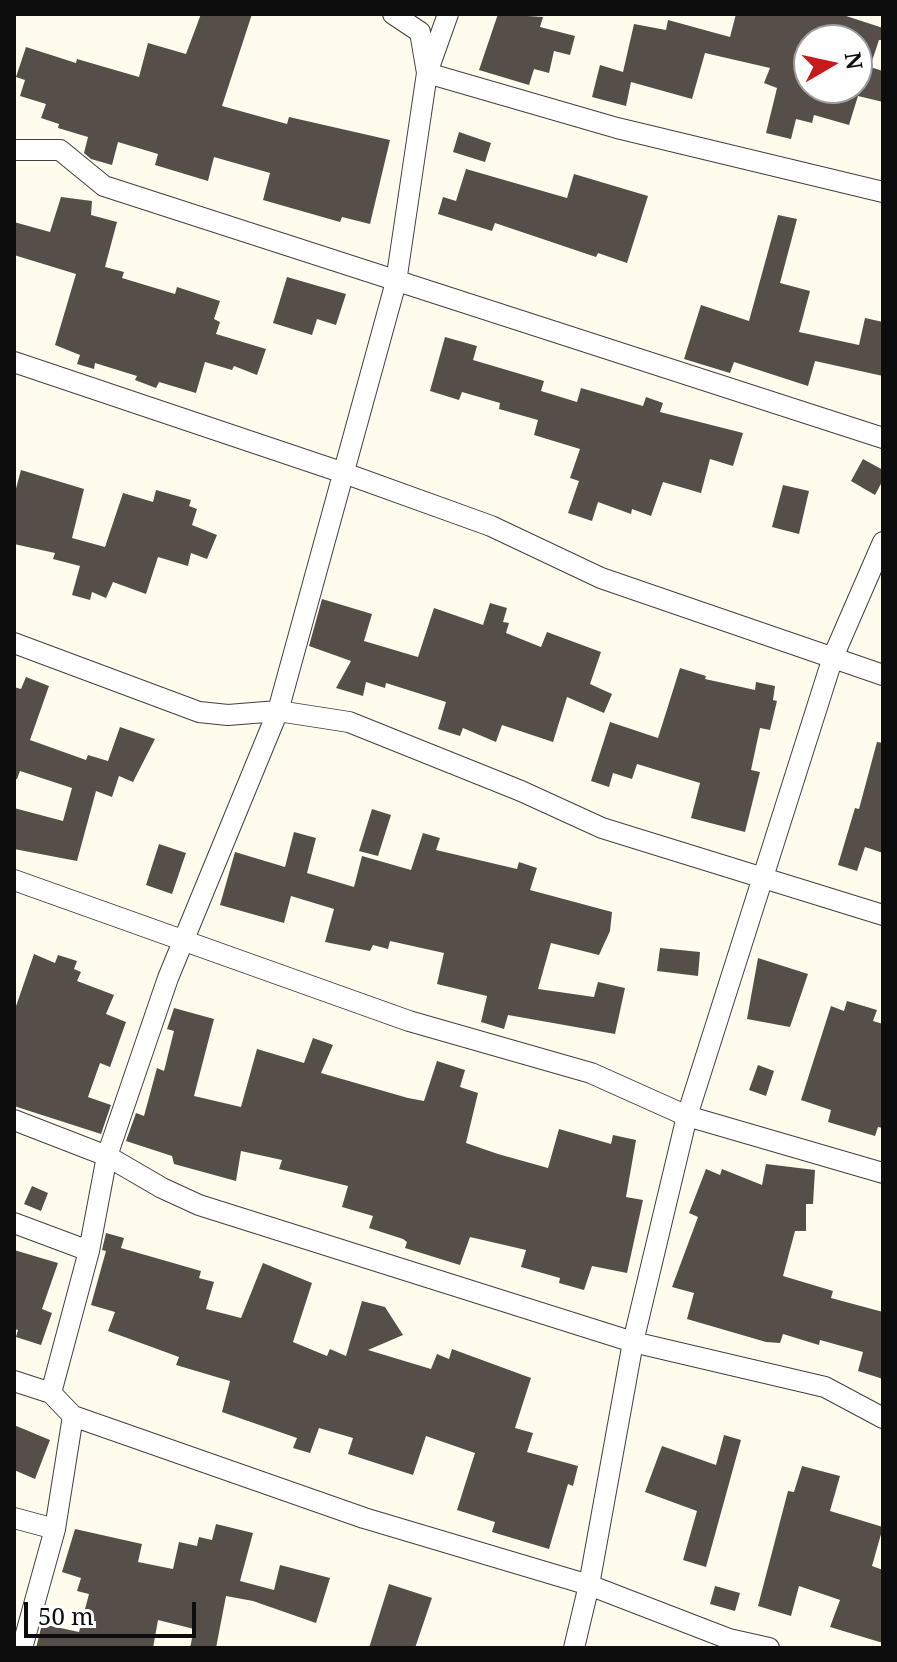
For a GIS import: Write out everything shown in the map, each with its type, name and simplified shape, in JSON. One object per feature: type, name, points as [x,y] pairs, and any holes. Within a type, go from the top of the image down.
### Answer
[{"type":"street","points":[[393,14],[420,32],[427,73]]},
{"type":"street","points":[[51,1393],[89,1251],[107,1156],[184,940],[278,711],[396,282],[427,73],[448,14]]},
{"type":"street","points":[[427,73],[617,128],[883,192]]},
{"type":"street","points":[[14,150],[60,150],[104,186],[883,438]]},
{"type":"street","points":[[14,362],[344,473],[491,526],[601,578],[883,675]]},
{"type":"street","points":[[574,1648],[589,1585],[633,1342],[687,1116],[833,657],[883,542]]},
{"type":"street","points":[[14,643],[199,712],[228,715],[278,711],[349,722],[521,791],[602,828],[883,915]]},
{"type":"street","points":[[14,880],[409,1021],[591,1073],[687,1116],[883,1173]]},
{"type":"street","points":[[14,1120],[107,1156],[199,1205],[633,1342],[825,1387],[883,1418]]},
{"type":"street","points":[[14,1223],[89,1251]]},
{"type":"street","points":[[14,1381],[51,1393],[73,1416],[364,1518],[589,1585],[729,1639],[769,1648]]},
{"type":"street","points":[[22,1648],[55,1529],[73,1416]]},
{"type":"street","points":[[14,1518],[55,1529]]},
{"type":"building","points":[[201,14],[252,14],[222,106],[287,124],[289,117],[390,140],[370,224],[342,217],[340,222],[263,200],[270,173],[214,157],[208,181],[155,165],[158,154],[118,142],[112,165],[91,159],[84,153],[88,137],[58,128],[59,124],[41,118],[46,104],[20,96],[25,80],[16,77],[26,47],[76,63],[77,59],[139,77],[148,43],[186,54]]},
{"type":"building","points":[[498,14],[543,17],[540,27],[575,36],[570,55],[554,51],[549,73],[534,69],[529,85],[479,70]]},
{"type":"building","points":[[736,14],[840,14],[871,24],[793,24],[793,104],[856,104],[849,125],[814,115],[812,123],[796,119],[791,139],[766,133],[777,88],[764,83],[770,68],[705,53],[692,99],[631,82],[626,106],[592,97],[600,65],[623,72],[634,24],[666,30],[668,20],[730,37]]},
{"type":"building","points":[[873,25],[883,28],[883,40],[879,40],[873,58]]},
{"type":"building","points":[[873,68],[883,71],[883,102],[873,100]]},
{"type":"building","points":[[459,132],[491,143],[485,162],[453,152]]},
{"type":"building","points":[[466,169],[567,198],[574,174],[648,196],[627,263],[598,253],[596,257],[495,223],[492,231],[438,214],[443,197],[456,201]]},
{"type":"building","points":[[61,197],[92,201],[91,215],[117,222],[105,267],[124,272],[122,278],[175,294],[177,287],[220,301],[214,319],[220,322],[216,334],[266,349],[257,375],[234,366],[232,370],[205,362],[196,393],[159,382],[156,388],[135,380],[137,376],[95,363],[94,369],[77,364],[80,355],[55,345],[76,274],[14,255],[14,222],[50,232]]},
{"type":"building","points":[[778,215],[797,219],[780,283],[810,291],[799,332],[859,345],[865,318],[883,322],[883,376],[815,361],[808,386],[734,362],[730,373],[684,359],[701,305],[749,321]]},
{"type":"building","points":[[287,277],[346,294],[336,325],[317,319],[312,335],[273,323]]},
{"type":"building","points":[[445,337],[477,346],[473,360],[544,381],[541,391],[577,402],[581,388],[643,406],[646,397],[663,403],[660,412],[743,433],[733,466],[710,459],[701,493],[663,482],[651,516],[632,509],[631,514],[598,502],[592,521],[568,513],[579,481],[570,478],[580,449],[534,435],[538,420],[499,409],[500,403],[462,392],[459,400],[430,391]]},
{"type":"building","points":[[863,459],[883,470],[883,480],[875,495],[851,481]]},
{"type":"building","points":[[21,470],[84,489],[72,538],[105,547],[123,493],[153,502],[156,490],[191,500],[189,506],[197,509],[192,525],[217,535],[207,559],[191,553],[188,566],[158,557],[146,594],[113,582],[106,598],[92,592],[90,600],[72,595],[80,566],[53,559],[55,553],[14,544],[14,496]]},
{"type":"building","points":[[783,485],[809,491],[799,534],[772,527]]},
{"type":"building","points":[[322,599],[372,614],[364,641],[418,657],[434,608],[483,625],[490,603],[507,608],[503,622],[509,623],[506,633],[541,647],[547,632],[601,652],[590,684],[612,694],[604,713],[567,697],[553,742],[502,725],[496,742],[463,728],[460,736],[438,729],[446,702],[386,683],[385,688],[366,682],[363,696],[336,688],[351,661],[309,646]]},
{"type":"building","points":[[680,668],[706,676],[705,679],[755,690],[756,682],[775,686],[773,700],[777,701],[770,730],[760,728],[751,770],[760,772],[745,832],[691,818],[700,783],[637,764],[632,779],[613,773],[609,787],[591,781],[610,722],[658,738]]},
{"type":"building","points":[[26,677],[49,686],[30,740],[86,760],[88,755],[108,761],[120,727],[155,739],[133,782],[119,776],[112,797],[96,791],[77,861],[14,849],[14,808],[63,821],[72,788],[20,771],[14,779],[14,687],[21,689]]},
{"type":"building","points":[[877,742],[883,743],[883,853],[865,847],[857,871],[838,865],[855,808],[859,809]]},
{"type":"building","points":[[372,809],[391,815],[378,856],[359,851]]},
{"type":"building","points":[[294,832],[316,838],[307,873],[354,887],[362,856],[411,870],[423,833],[440,838],[436,850],[517,869],[519,862],[537,868],[530,890],[612,912],[610,931],[599,955],[551,943],[538,989],[594,997],[598,982],[625,988],[615,1034],[508,1015],[504,1029],[481,1022],[487,996],[437,984],[444,953],[390,941],[388,949],[373,945],[370,951],[325,942],[334,909],[291,896],[284,923],[220,905],[235,852],[285,867]]},
{"type":"building","points":[[159,844],[186,853],[172,894],[146,885]]},
{"type":"building","points":[[660,948],[700,952],[698,976],[657,971]]},
{"type":"building","points":[[34,954],[55,963],[58,955],[77,961],[74,969],[81,972],[77,981],[114,995],[106,1014],[126,1022],[110,1067],[100,1063],[88,1097],[111,1105],[101,1134],[14,1106],[14,1012]]},
{"type":"building","points":[[758,958],[808,974],[790,1027],[747,1019]]},
{"type":"building","points":[[847,1001],[877,1010],[873,1021],[883,1024],[883,1128],[878,1127],[875,1136],[828,1122],[831,1110],[801,1100],[831,1006],[844,1011]]},
{"type":"building","points":[[174,1008],[214,1019],[194,1096],[241,1107],[257,1049],[304,1063],[313,1038],[333,1045],[321,1073],[408,1098],[424,1101],[437,1061],[465,1070],[460,1087],[478,1093],[466,1143],[498,1154],[548,1168],[559,1129],[611,1144],[613,1135],[636,1140],[626,1197],[643,1200],[627,1273],[592,1266],[584,1290],[559,1283],[560,1278],[521,1267],[526,1250],[470,1237],[460,1265],[405,1248],[407,1242],[403,1239],[369,1228],[373,1216],[342,1207],[348,1186],[279,1169],[282,1160],[241,1151],[236,1181],[174,1164],[172,1156],[126,1141],[136,1113],[144,1116],[157,1068],[164,1071],[174,1031],[167,1029]]},
{"type":"building","points":[[758,1065],[774,1071],[766,1096],[749,1090]]},
{"type":"building","points":[[766,1164],[815,1170],[813,1204],[806,1204],[806,1231],[795,1231],[783,1276],[833,1291],[831,1298],[883,1312],[883,1379],[858,1371],[863,1352],[820,1340],[819,1345],[783,1334],[780,1343],[766,1342],[687,1319],[694,1293],[672,1287],[698,1217],[689,1213],[706,1169],[720,1175],[722,1169],[762,1185]]},
{"type":"building","points":[[32,1186],[48,1193],[41,1211],[24,1204]]},
{"type":"building","points":[[106,1233],[124,1238],[121,1248],[201,1271],[199,1278],[214,1282],[206,1309],[241,1318],[263,1263],[312,1283],[293,1342],[327,1356],[330,1349],[346,1356],[362,1301],[385,1307],[403,1335],[368,1350],[431,1369],[437,1354],[449,1359],[452,1349],[531,1378],[515,1428],[533,1433],[527,1452],[578,1466],[573,1486],[568,1484],[549,1549],[492,1532],[495,1522],[457,1510],[475,1453],[426,1436],[413,1475],[348,1454],[353,1438],[319,1428],[310,1453],[293,1448],[297,1438],[222,1412],[230,1381],[176,1365],[179,1357],[108,1331],[115,1312],[91,1305],[106,1251],[102,1250]]},
{"type":"building","points":[[14,1250],[58,1263],[42,1309],[52,1313],[41,1345],[16,1337]]},
{"type":"building","points":[[14,1425],[50,1440],[35,1479],[14,1470]]},
{"type":"building","points":[[724,1435],[741,1440],[706,1567],[683,1560],[697,1511],[645,1492],[662,1446],[716,1465]]},
{"type":"building","points":[[802,1466],[840,1476],[830,1511],[883,1527],[872,1566],[883,1570],[883,1643],[830,1627],[840,1600],[799,1586],[791,1616],[758,1606],[788,1491],[794,1492]]},
{"type":"building","points":[[216,1524],[253,1533],[240,1581],[274,1590],[280,1565],[330,1578],[316,1623],[253,1601],[226,1596],[216,1648],[190,1648],[194,1629],[158,1620],[153,1648],[36,1648],[42,1624],[79,1632],[89,1594],[77,1591],[81,1578],[62,1572],[75,1529],[142,1544],[138,1562],[173,1569],[179,1542],[197,1546],[199,1537],[212,1540]]},
{"type":"building","points":[[389,1584],[432,1598],[415,1648],[369,1648]]},
{"type":"building","points":[[715,1586],[740,1593],[735,1611],[710,1604]]}]
